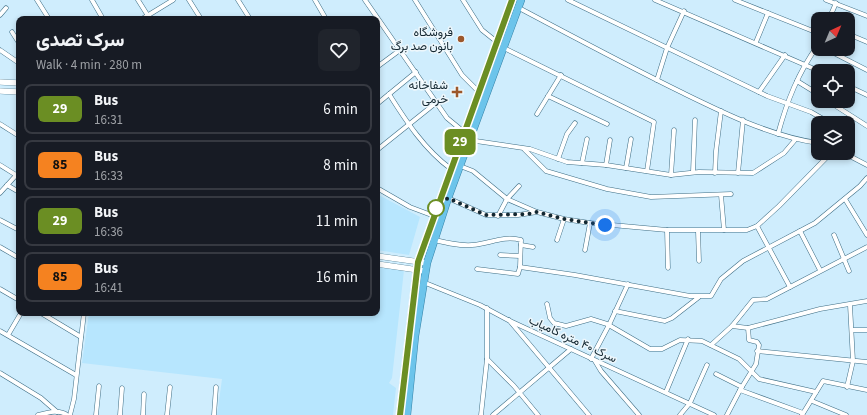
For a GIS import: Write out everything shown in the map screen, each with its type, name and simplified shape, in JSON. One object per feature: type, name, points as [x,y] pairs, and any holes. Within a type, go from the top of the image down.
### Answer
[{"type":"highway","points":[[400,415],[418,262],[512,0]]},
{"type":"highway","points":[[408,415],[423,282],[427,263],[448,198],[521,0]]},
{"type":"main road","points":[[0,82],[16,84]]},
{"type":"main road","points":[[0,91],[16,92]]},
{"type":"main road","points":[[380,256],[427,263]]},
{"type":"main road","points":[[380,264],[425,271]]},
{"type":"street","points":[[37,0],[47,16]]},
{"type":"street","points":[[92,0],[101,16]]},
{"type":"street","points":[[138,0],[147,16]]},
{"type":"street","points":[[149,16],[173,0]]},
{"type":"street","points":[[189,0],[199,16]]},
{"type":"street","points":[[238,0],[248,16]]},
{"type":"street","points":[[315,0],[324,16]]},
{"type":"street","points":[[365,0],[376,16]]},
{"type":"street","points":[[415,0],[462,75],[479,92]]},
{"type":"street","points":[[463,0],[482,30],[496,42]]},
{"type":"street","points":[[568,0],[759,92],[818,116]]},
{"type":"street","points":[[655,0],[684,11],[811,67]]},
{"type":"street","points":[[735,0],[811,30]]},
{"type":"street","points":[[826,0],[867,16]]},
{"type":"street","points":[[832,12],[836,3]]},
{"type":"street","points":[[0,15],[6,8]]},
{"type":"street","points":[[519,8],[721,112],[795,140],[811,142]]},
{"type":"street","points":[[657,80],[667,48],[684,11]]},
{"type":"street","points":[[756,42],[768,13]]},
{"type":"street","points":[[380,21],[447,118],[464,132]]},
{"type":"street","points":[[12,32],[16,38]]},
{"type":"street","points":[[855,37],[867,42]]},
{"type":"street","points":[[504,48],[654,122],[647,171]]},
{"type":"street","points":[[0,50],[16,61]]},
{"type":"street","points":[[380,65],[400,50]]},
{"type":"street","points":[[759,92],[784,55]]},
{"type":"street","points":[[778,134],[786,103],[796,81],[811,55]]},
{"type":"street","points":[[840,56],[867,70]]},
{"type":"street","points":[[380,102],[416,72]]},
{"type":"street","points":[[537,114],[561,75]]},
{"type":"street","points":[[796,81],[811,90]]},
{"type":"street","points":[[855,89],[867,95]]},
{"type":"street","points":[[389,94],[408,125],[440,161],[451,169]]},
{"type":"street","points":[[548,96],[607,124]]},
{"type":"street","points":[[380,148],[437,102]]},
{"type":"street","points":[[839,108],[867,126]]},
{"type":"street","points":[[715,174],[716,151],[721,112]]},
{"type":"street","points":[[693,172],[695,120]]},
{"type":"street","points":[[738,173],[742,120]]},
{"type":"street","points":[[558,159],[567,133],[575,123]]},
{"type":"street","points":[[0,124],[16,134]]},
{"type":"street","points":[[670,175],[674,130]]},
{"type":"street","points":[[582,163],[587,139]]},
{"type":"street","points":[[626,168],[631,139]]},
{"type":"street","points":[[469,140],[524,149],[567,162],[606,165],[670,175],[693,172],[715,174],[753,173],[784,153],[795,140]]},
{"type":"street","points":[[606,165],[610,140]]},
{"type":"street","points":[[524,149],[546,171],[607,189],[651,197],[731,194]]},
{"type":"street","points":[[855,159],[867,165]]},
{"type":"street","points":[[460,166],[473,171],[507,198],[537,212],[564,219],[590,223],[667,230],[698,231],[747,230],[757,226],[824,160]]},
{"type":"street","points":[[0,165],[16,172]]},
{"type":"street","points":[[0,193],[16,175]]},
{"type":"street","points":[[520,267],[699,297],[711,296],[721,279],[743,261],[815,223],[867,180]]},
{"type":"street","points":[[7,185],[16,190]]},
{"type":"street","points":[[498,216],[507,198],[519,186]]},
{"type":"street","points":[[380,190],[410,207],[434,216]]},
{"type":"street","points":[[721,195],[724,230]]},
{"type":"street","points":[[448,198],[486,215],[498,216],[537,212]]},
{"type":"street","points":[[845,199],[867,235]]},
{"type":"street","points":[[557,240],[564,219]]},
{"type":"street","points":[[0,220],[16,228]]},
{"type":"street","points":[[585,250],[590,223]]},
{"type":"street","points":[[757,226],[767,248],[790,287]]},
{"type":"street","points":[[667,230],[668,268]]},
{"type":"street","points":[[698,231],[699,261]]},
{"type":"street","points":[[800,231],[820,270]]},
{"type":"street","points":[[834,235],[845,258],[849,271]]},
{"type":"street","points":[[435,240],[459,246],[473,245],[506,238],[520,239],[522,241],[518,274],[514,275],[477,269]]},
{"type":"street","points":[[521,245],[533,247]]},
{"type":"street","points":[[0,247],[16,256]]},
{"type":"street","points":[[711,345],[732,326],[753,300],[767,299],[820,270],[867,247]]},
{"type":"street","points":[[500,255],[520,256]]},
{"type":"street","name":"سرک ۴۰ متره کامیاب","points":[[423,282],[487,308],[508,320],[714,415]]},
{"type":"street","points":[[628,284],[593,360],[639,415]]},
{"type":"street","points":[[0,289],[16,298]]},
{"type":"street","points":[[615,311],[665,321],[672,318],[699,297]]},
{"type":"street","points":[[732,326],[748,328],[820,309],[867,301]]},
{"type":"street","points":[[547,304],[550,318],[560,325],[566,326],[591,319],[609,325],[650,350],[662,349],[675,342],[688,339],[702,341],[739,359],[758,379],[816,392]]},
{"type":"street","points":[[847,387],[852,361],[850,305]]},
{"type":"street","points":[[481,415],[487,359],[487,308]]},
{"type":"street","points":[[8,335],[19,316]]},
{"type":"street","points":[[46,316],[81,337]]},
{"type":"street","points":[[38,415],[63,412],[69,415],[74,399],[84,316]]},
{"type":"street","points":[[508,320],[589,415]]},
{"type":"street","points":[[728,415],[741,388],[752,373],[756,364],[759,345],[757,342],[749,340],[748,328]]},
{"type":"street","points":[[852,330],[867,330]]},
{"type":"street","points":[[0,331],[76,375]]},
{"type":"street","points":[[666,392],[688,339]]},
{"type":"street","points":[[493,415],[571,349]]},
{"type":"street","points":[[757,351],[867,362]]},
{"type":"street","points":[[487,359],[538,415]]},
{"type":"street","points":[[680,415],[690,404],[707,365]]},
{"type":"street","points":[[0,373],[41,398],[57,412]]},
{"type":"street","points":[[716,374],[741,388],[803,414],[823,381],[867,390]]},
{"type":"street","points":[[96,415],[99,386]]},
{"type":"street","points":[[167,415],[170,387]]},
{"type":"street","points":[[214,415],[216,387]]},
{"type":"street","points":[[120,415],[122,388]]},
{"type":"street","points":[[143,415],[144,394]]},
{"type":"street","points":[[812,401],[846,415]]},
{"type":"street","points":[[685,411],[689,415]]},
{"type":"shaded area","points":[[380,196],[420,217],[409,255],[380,250]]},
{"type":"shaded area","points":[[380,267],[404,270],[392,378],[389,383],[396,388],[393,415],[217,415],[222,379],[82,363],[89,316],[380,316]]},
{"type":"bus line","name":"29","points":[[400,415],[418,262],[436,208],[512,0]]},
{"type":"place","name":"فروشگاه بانون صد برگ","points":[[461,39]]},
{"type":"place","name":"شفاخانه خرمی","points":[[457,92]]},
{"type":"route","points":[[436,208],[448,198],[486,215],[498,216],[537,212],[564,219],[605,225]]}]
